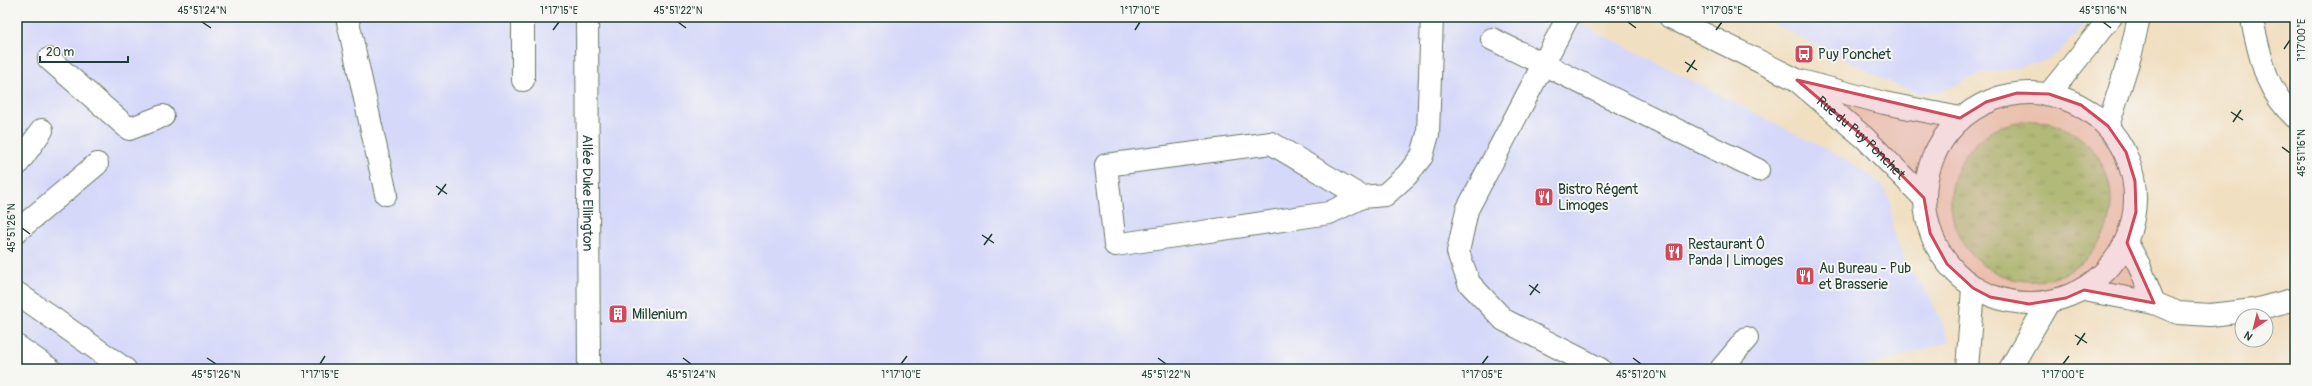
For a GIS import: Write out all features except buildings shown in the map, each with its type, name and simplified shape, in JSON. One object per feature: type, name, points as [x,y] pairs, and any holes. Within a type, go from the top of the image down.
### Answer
[{"type":"street","points":[[347,17],[386,194]]},
{"type":"street","points":[[523,17],[523,80]]},
{"type":"street","name":"Allée Duke Ellington","points":[[587,17],[589,369]]},
{"type":"street","points":[[1362,197],[1271,143],[1106,165],[1116,245],[1329,213],[1362,197],[1385,196],[1408,175],[1422,156],[1428,134],[1432,17]]},
{"type":"street","points":[[1568,17],[1467,210],[1458,252],[1470,283],[1504,320],[1600,369]]},
{"type":"street","name":"Rue du Puy Ponchet","points":[[1670,17],[1796,80],[1884,103],[1960,118]]},
{"type":"street","points":[[2049,94],[2111,17]]},
{"type":"street","points":[[2108,126],[2131,53],[2139,17]]},
{"type":"street","points":[[2254,17],[2253,25],[2267,82],[2284,106],[2295,116]]},
{"type":"street","points":[[1492,39],[1758,170]]},
{"type":"street","points":[[49,59],[130,129],[163,116]]},
{"type":"street","name":"Rue du Puy Ponchet","points":[[1796,80],[1865,138],[1924,198]]},
{"type":"street","points":[[2017,93],[2049,94],[2081,105],[2108,126],[2126,152],[2135,181],[2136,212],[2127,243],[2109,270],[2084,290],[2066,298],[2048,303],[2029,304],[2009,302],[1990,297],[1973,288],[1947,264],[1930,233],[1924,198],[1928,169],[1940,141],[1960,118],[1986,102],[2017,93]]},
{"type":"street","points":[[17,165],[42,130]]},
{"type":"street","points":[[17,231],[97,164]]},
{"type":"street","points":[[2127,243],[2140,265],[2154,303]]},
{"type":"street","points":[[1967,369],[1973,288]]},
{"type":"street","points":[[2084,290],[2154,303],[2178,313],[2210,315],[2254,310],[2295,298]]},
{"type":"street","points":[[17,293],[125,369]]},
{"type":"street","points":[[2010,369],[2048,303]]},
{"type":"street","points":[[1722,369],[1746,338]]},
{"type":"street","points":[[17,346],[50,369]]},
{"type":"highlighted area","points":[[1797,80],[1960,118],[1986,102],[2017,93],[2049,94],[2081,105],[2108,126],[2126,152],[2135,181],[2136,212],[2127,243],[2154,303],[2084,290],[2066,298],[2029,304],[1990,297],[1973,288],[1947,264],[1930,233],[1924,198],[1865,138]]},
{"type":"shaded area","points":[[17,17],[1567,17],[1818,145],[1863,170],[1882,185],[1890,201],[1893,233],[1908,268],[1929,295],[1941,320],[1949,342],[1858,369],[17,369]]},
{"type":"shaded area","points":[[1760,17],[2090,17],[2061,51],[2045,62],[1981,74],[1940,92],[1918,93],[1898,86]]},
{"type":"green space","points":[[2031,121],[2061,127],[2082,139],[2093,150],[2105,171],[2111,201],[2105,231],[2093,252],[2082,263],[2061,275],[2031,281],[2001,275],[1980,263],[1969,252],[1957,231],[1951,201],[1957,171],[1969,150],[1980,139],[2001,127]]},
{"type":"place","name":"Puy Ponchet","points":[[1804,54]]},
{"type":"place","name":"Bistro Régent Limoges","points":[[1544,197]]},
{"type":"place","name":"Restaurant Ô Panda | Limoges","points":[[1674,252]]},
{"type":"place","name":"Au Bureau - Pub et Brasserie","points":[[1805,276]]},
{"type":"place","name":"Millenium","points":[[618,314]]}]
